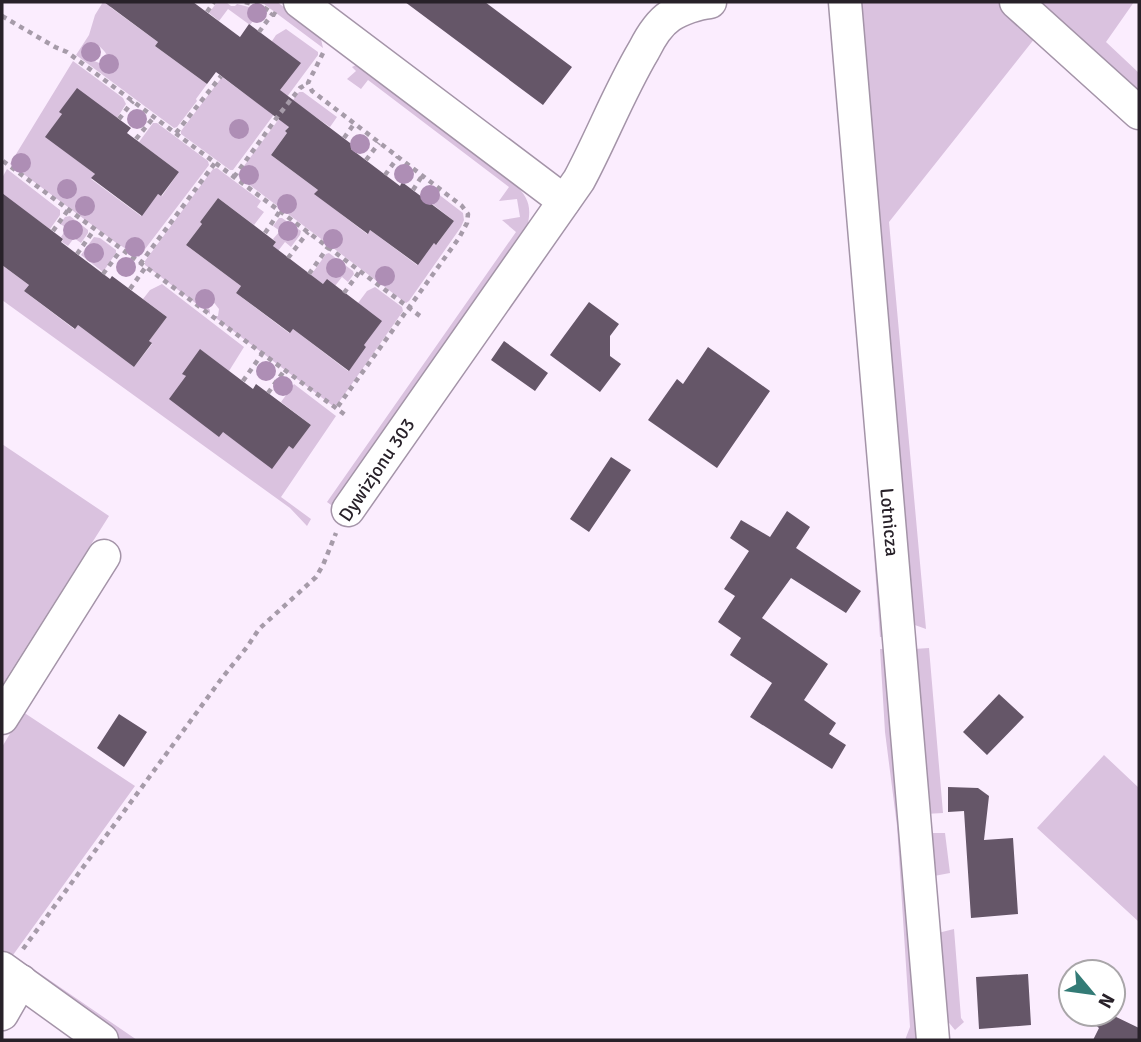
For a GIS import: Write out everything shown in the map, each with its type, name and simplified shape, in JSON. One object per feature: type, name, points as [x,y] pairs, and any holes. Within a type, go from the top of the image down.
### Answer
[{"type":"street","name":"Dywizjonu 303","points":[[348,510],[579,180],[634,66],[653,34],[669,16],[710,2]]},
{"type":"street","name":"Lotnicza","points":[[845,2],[933,1040]]},
{"type":"street","points":[[1016,2],[1139,113]]},
{"type":"street","points":[[285,11],[564,201]]},
{"type":"street","points":[[2,718],[104,556]]},
{"type":"street","points":[[2,1014],[10,973],[102,1040]]},
{"type":"path","points":[[207,12],[214,2]]},
{"type":"path","points":[[245,2],[285,11]]},
{"type":"path","points":[[259,32],[285,11]]},
{"type":"path","points":[[2,16],[67,52],[420,316]]},
{"type":"path","points":[[234,177],[300,88],[308,83],[321,58],[322,50]]},
{"type":"path","points":[[176,133],[221,76]]},
{"type":"path","points":[[308,83],[312,91],[462,206],[468,214],[467,223],[459,237],[336,409]]},
{"type":"path","points":[[119,120],[133,101]]},
{"type":"path","points":[[136,139],[154,117]]},
{"type":"path","points":[[344,138],[354,124]]},
{"type":"path","points":[[366,160],[379,143]]},
{"type":"path","points":[[385,174],[398,157]]},
{"type":"path","points":[[3,161],[348,417]]},
{"type":"path","points":[[130,289],[142,266],[215,163]]},
{"type":"path","points":[[413,190],[422,176]]},
{"type":"path","points":[[53,232],[68,210]]},
{"type":"path","points":[[265,233],[280,211]]},
{"type":"path","points":[[77,254],[94,230]]},
{"type":"path","points":[[288,258],[308,232]]},
{"type":"path","points":[[309,274],[328,247]]},
{"type":"path","points":[[103,274],[121,250]]},
{"type":"path","points":[[344,293],[360,271]]},
{"type":"path","points":[[243,381],[262,354]]},
{"type":"path","points":[[268,393],[284,370]]},
{"type":"path","name":"Dywizjonu 303","points":[[10,973],[53,906],[259,629],[316,577],[348,510]]},
{"type":"shaded area","points":[[103,2],[114,2],[110,7],[158,42],[155,46],[207,84],[177,127],[174,128],[76,55],[89,35],[95,15]],"holes":[[[90,46],[100,47],[107,55],[113,68],[85,55]]]},
{"type":"shaded area","points":[[217,2],[261,10],[266,16],[262,21],[256,17],[250,25],[228,9],[219,21],[209,13]]},
{"type":"shaded area","points":[[255,2],[277,2],[313,28],[321,39],[323,48],[264,4]]},
{"type":"shaded area","points":[[855,2],[1004,2],[1039,33],[889,222],[926,629],[912,624]]},
{"type":"shaded area","points":[[1037,2],[1134,2],[1106,42],[1139,73],[1139,94]]},
{"type":"shaded area","points":[[286,29],[318,52],[318,55],[233,170],[230,170],[181,134],[181,131],[222,77],[264,108],[272,41]]},
{"type":"shaded area","points":[[73,61],[123,98],[126,104],[117,118],[60,112],[62,114],[46,137],[95,174],[91,179],[141,216],[158,194],[162,196],[179,172],[139,142],[153,123],[157,123],[208,161],[209,165],[139,257],[10,164]]},
{"type":"shaded area","points":[[356,65],[514,183],[526,198],[529,214],[527,228],[334,507],[327,502],[516,232],[502,220],[520,217],[517,199],[499,201],[509,187],[368,80],[361,89],[347,79],[356,71],[352,67]]},
{"type":"shaded area","points":[[299,92],[303,92],[337,117],[330,127],[303,108],[271,155],[318,190],[315,194],[367,234],[370,230],[417,265],[454,221],[426,199],[433,190],[463,213],[461,227],[406,303],[239,177],[238,174]]},
{"type":"shaded area","points":[[217,168],[261,201],[257,207],[264,212],[254,225],[218,198],[186,245],[241,286],[236,293],[289,333],[293,329],[348,371],[366,347],[358,303],[367,291],[375,287],[402,307],[403,311],[337,405],[333,406],[213,316],[218,316],[219,309],[208,295],[201,294],[199,297],[210,310],[210,314],[145,265],[145,261],[213,169]]},
{"type":"shaded area","points":[[7,169],[60,210],[60,215],[50,229],[4,196],[2,200],[2,178]]},
{"type":"shaded area","points":[[70,216],[88,230],[88,233],[81,243],[74,238],[68,246],[62,242],[61,237],[67,228],[60,224],[65,217]]},
{"type":"shaded area","points":[[279,218],[301,231],[291,247],[285,242],[278,251],[273,246],[276,242],[273,239],[280,231],[273,226]]},
{"type":"shaded area","points":[[94,237],[100,238],[116,250],[103,272],[81,255]]},
{"type":"shaded area","points":[[329,253],[353,271],[354,274],[348,282],[342,277],[335,286],[323,284],[311,275]]},
{"type":"shaded area","points":[[2,265],[29,285],[24,291],[74,329],[78,325],[134,367],[152,344],[149,341],[167,317],[143,299],[150,290],[162,284],[244,347],[229,371],[201,350],[183,374],[223,432],[272,468],[289,446],[293,449],[311,425],[281,402],[294,384],[336,416],[281,497],[311,519],[307,526],[290,508],[2,300]]},
{"type":"shaded area","points":[[866,442],[874,442],[890,637],[880,637]]},
{"type":"shaded area","points":[[2,444],[109,516],[2,685]]},
{"type":"shaded area","points":[[929,648],[943,813],[925,814],[914,649]]},
{"type":"shaded area","points":[[880,649],[890,649],[922,1040],[905,1040],[910,1027],[897,826],[885,732]]},
{"type":"shaded area","points":[[23,712],[135,786],[13,955],[137,1040],[115,1040],[2,961],[2,747]]},
{"type":"shaded area","points":[[1104,755],[1139,788],[1139,922],[1037,828]]},
{"type":"shaded area","points":[[929,833],[945,833],[950,873],[934,876]]},
{"type":"shaded area","points":[[954,929],[961,1018],[964,1022],[955,1030],[945,1018],[938,933]]},
{"type":"building","points":[[104,2],[193,2],[240,37],[249,24],[301,63],[280,90],[354,146],[351,149],[400,186],[402,182],[454,221],[418,265],[370,230],[368,234],[314,194],[318,190],[271,155],[289,127],[216,72],[207,84],[155,46],[158,42]]},
{"type":"building","points":[[405,2],[485,2],[572,67],[543,105]]},
{"type":"building","points":[[77,88],[131,128],[127,133],[179,172],[142,216],[91,178],[95,174],[45,137]]},
{"type":"building","points":[[2,193],[110,279],[112,276],[167,317],[134,367],[78,325],[75,329],[24,291],[29,285],[2,265]]},
{"type":"building","points":[[218,198],[276,242],[273,246],[323,284],[327,279],[382,321],[349,371],[293,329],[290,333],[236,293],[241,286],[186,245]]},
{"type":"building","points":[[589,302],[619,324],[610,336],[610,356],[621,364],[600,392],[550,355]]},
{"type":"building","points":[[504,341],[548,373],[535,391],[491,360]]},
{"type":"building","points":[[708,347],[770,391],[717,468],[648,420],[677,379],[683,384]]},
{"type":"building","points":[[200,349],[253,389],[256,384],[311,425],[293,449],[289,446],[272,469],[223,432],[219,437],[169,399],[186,376],[182,374]]},
{"type":"building","points":[[611,457],[631,470],[589,532],[570,519]]},
{"type":"building","points":[[787,511],[810,527],[796,548],[861,591],[846,613],[791,578],[762,618],[828,664],[804,700],[836,723],[829,734],[846,745],[832,769],[750,717],[772,683],[730,655],[741,638],[718,622],[735,596],[724,589],[749,551],[730,538],[741,520],[770,537]]},
{"type":"building","points":[[999,694],[1024,717],[987,755],[963,732]]},
{"type":"building","points":[[119,714],[147,732],[124,767],[97,748]]},
{"type":"building","points":[[948,787],[978,788],[989,796],[984,840],[1013,838],[1018,914],[971,918],[964,811],[948,812]]},
{"type":"building","points":[[1028,974],[1031,1025],[979,1029],[976,977]]},
{"type":"building","points":[[1127,1022],[1139,1028],[1139,1040],[1093,1040],[1099,1028],[1127,1028]]}]
